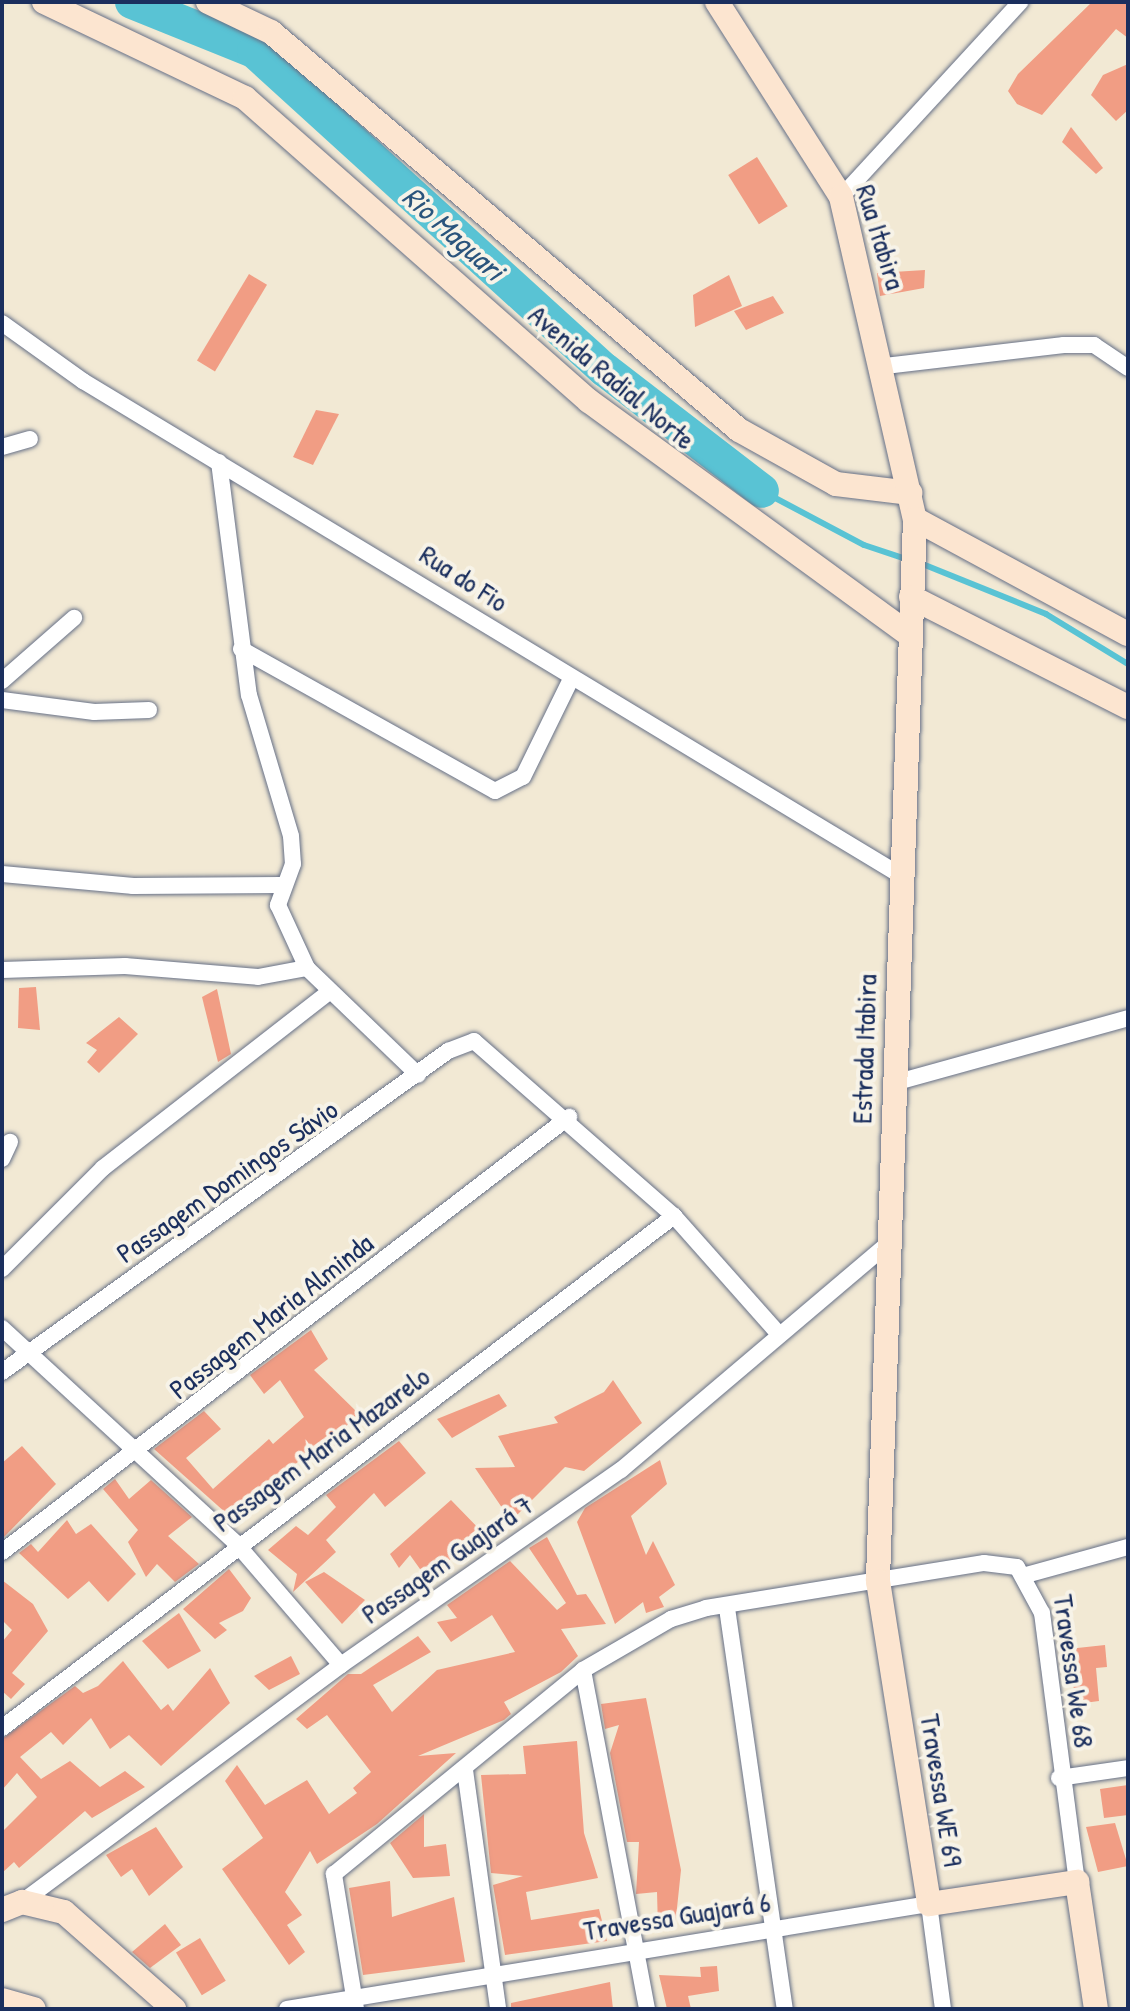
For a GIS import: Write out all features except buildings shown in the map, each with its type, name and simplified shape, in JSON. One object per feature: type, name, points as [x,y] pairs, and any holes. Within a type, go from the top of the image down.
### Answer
[{"type":"main road","name":"Avenida Radial Norte","points":[[44,2],[245,98],[589,401],[910,635]]},
{"type":"main road","name":"Avenida Radial Norte","points":[[208,2],[271,32],[739,430],[836,484],[910,493]]},
{"type":"main road","name":"Rua Itabira","points":[[717,2],[841,197],[885,366],[915,519]]},
{"type":"main road","name":"Estrada Itabira","points":[[878,1581],[900,875],[915,519]]},
{"type":"main road","points":[[915,519],[1128,634]]},
{"type":"main road","points":[[911,597],[1128,707]]},
{"type":"main road","name":"Travessa WE 69","points":[[878,1581],[929,1904]]},
{"type":"main road","points":[[1077,1882],[1096,2009]]},
{"type":"main road","name":"Travessa Guajará 6","points":[[929,1904],[1077,1882]]},
{"type":"main road","points":[[12,1906],[51,1905],[81,1923],[174,2009]]},
{"type":"main road","points":[[2,2000],[34,2009]]},
{"type":"street","points":[[841,197],[1020,2]]},
{"type":"street","name":"Rua do Fio","points":[[2,323],[219,462],[571,679],[900,875]]},
{"type":"street","points":[[885,366],[1064,345],[1094,345],[1128,368]]},
{"type":"street","points":[[2,447],[30,439]]},
{"type":"street","points":[[219,462],[249,695],[291,836],[293,864],[281,885],[278,905],[307,968],[328,993],[418,1075]]},
{"type":"street","points":[[2,681],[74,618]]},
{"type":"street","points":[[241,649],[495,791],[523,777],[571,679]]},
{"type":"street","points":[[2,700],[94,712],[149,710]]},
{"type":"street","points":[[2,874],[133,886],[281,885]]},
{"type":"street","points":[[2,970],[125,966],[258,977],[307,968]]},
{"type":"street","points":[[2,1269],[103,1168],[328,993]]},
{"type":"street","points":[[894,1083],[1128,1018]]},
{"type":"street","name":"Passagem Domingos Sávio","points":[[2,1372],[457,1045],[484,1043],[569,1117]]},
{"type":"street","points":[[569,1117],[674,1216],[777,1332]]},
{"type":"street","name":"Passagem Maria Alminda","points":[[2,1552],[139,1451],[569,1117]]},
{"type":"street","points":[[2,1159],[10,1142]]},
{"type":"street","name":"Passagem Maria Mazarelo","points":[[2,1728],[236,1543],[674,1216]]},
{"type":"street","name":"Passagem Guajará 7","points":[[12,1906],[341,1665],[621,1470],[777,1332],[889,1243]]},
{"type":"street","points":[[2,1328],[25,1355],[139,1451],[236,1543],[341,1665]]},
{"type":"street","points":[[355,2003],[334,1874],[465,1770],[583,1670],[671,1619],[984,1563],[1006,1563],[1026,1575],[1128,1547]]},
{"type":"street","name":"Travessa We 68","points":[[1026,1575],[1042,1613],[1059,1778],[1077,1882]]},
{"type":"street","points":[[727,1608],[785,2009]]},
{"type":"street","points":[[583,1670],[647,2009]]},
{"type":"street","points":[[1059,1778],[1128,1768]]},
{"type":"street","points":[[465,1770],[498,2009]]},
{"type":"street","name":"Travessa Guajará 6","points":[[287,2009],[355,2003],[493,1975],[639,1954],[929,1904]]},
{"type":"street","name":"Travessa WE 69","points":[[929,1904],[943,2009]]},
{"type":"waterway","name":"Rio Maguari","points":[[132,2],[254,51],[605,370],[762,491]]},
{"type":"waterway","points":[[762,491],[864,545],[909,560]]},
{"type":"waterway","points":[[920,563],[1046,614],[1128,664]]}]
